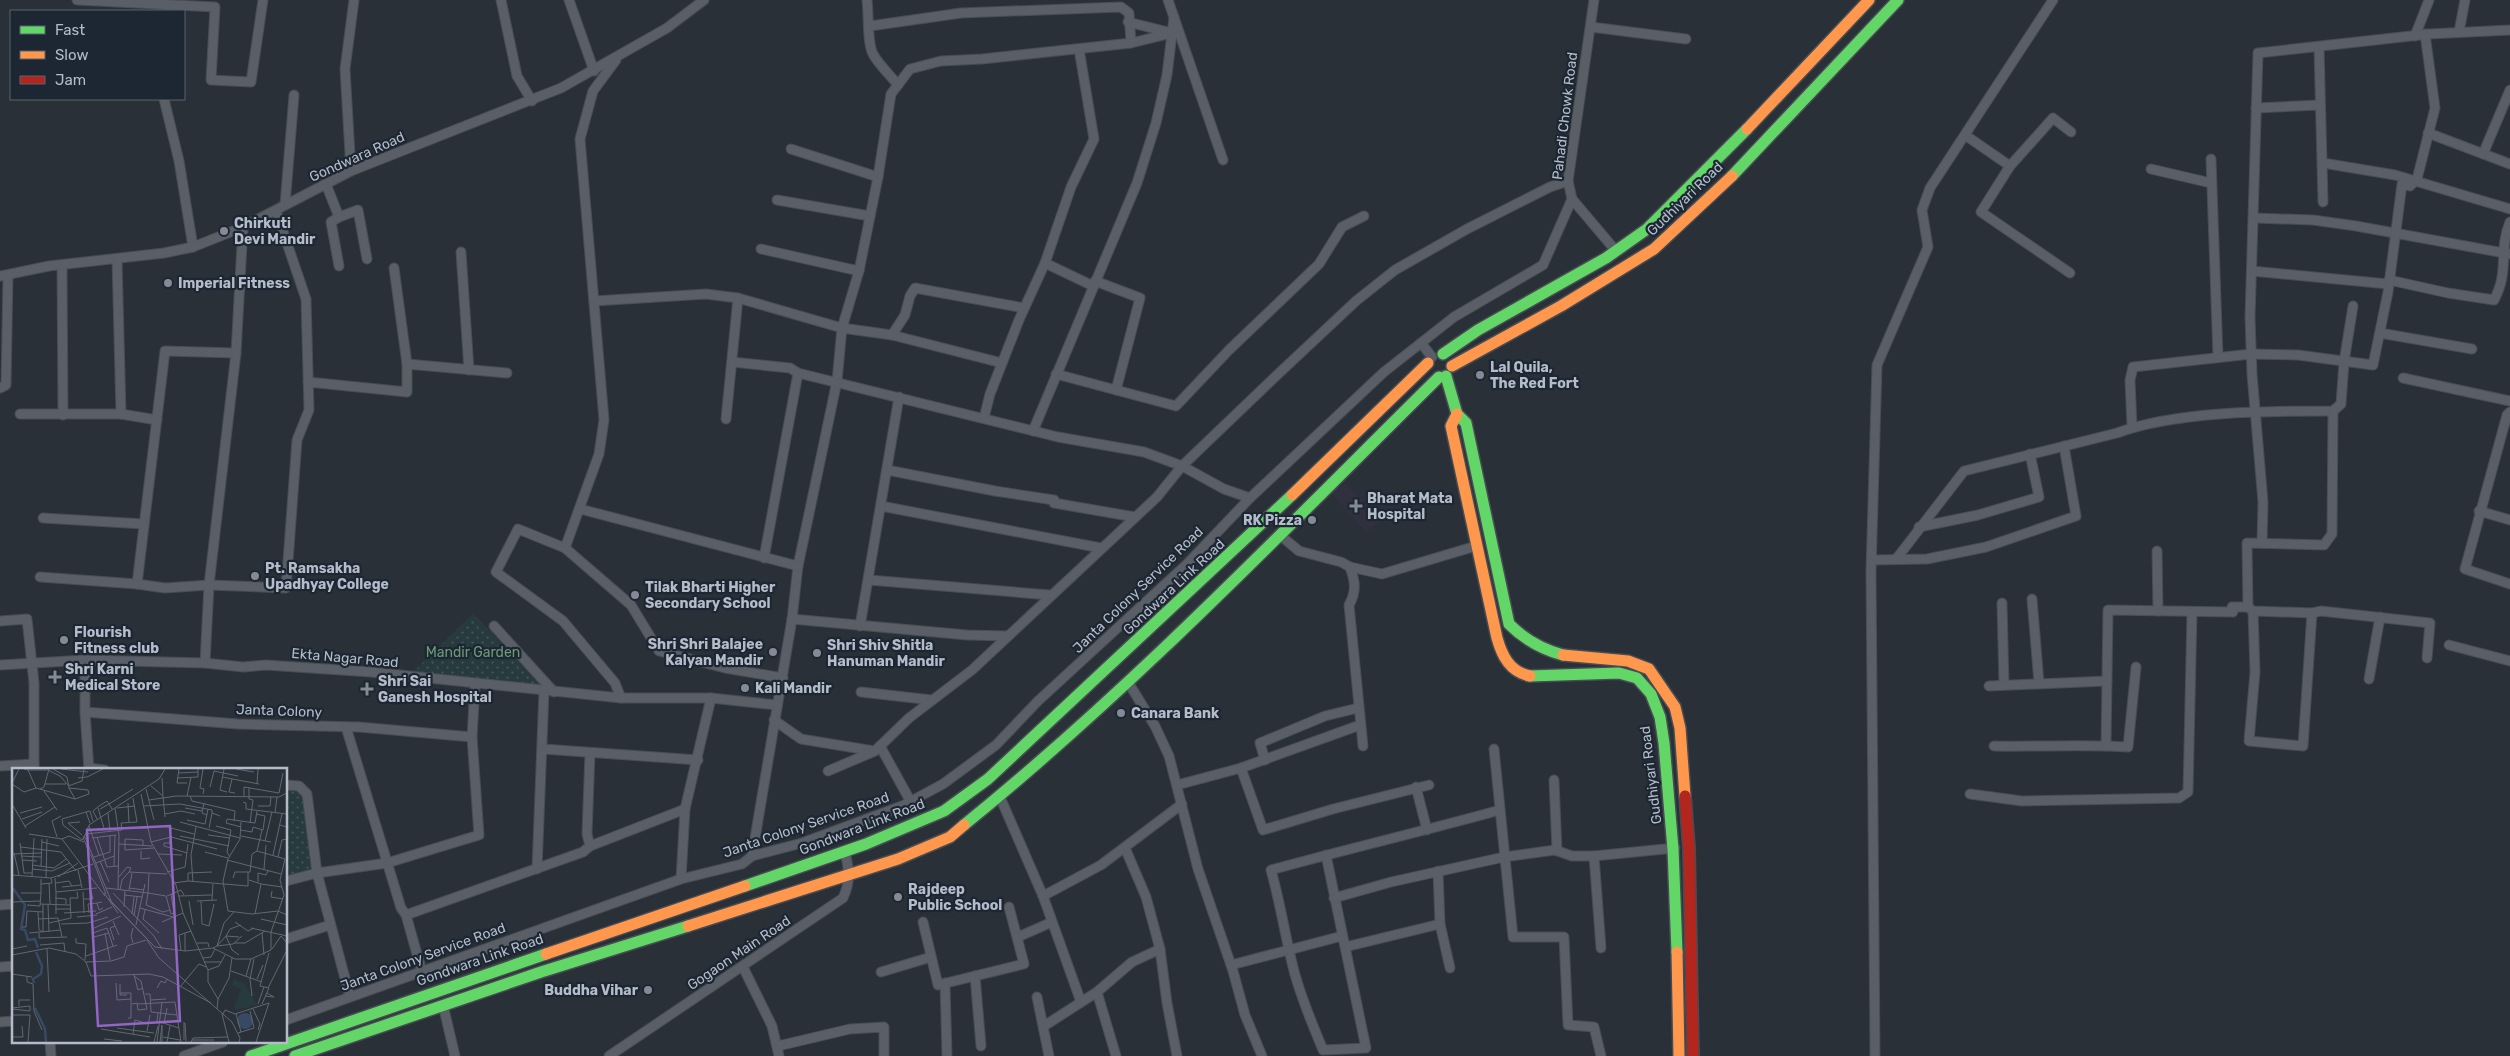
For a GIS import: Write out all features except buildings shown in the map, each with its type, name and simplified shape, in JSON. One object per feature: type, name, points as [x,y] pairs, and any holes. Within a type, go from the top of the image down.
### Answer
[{"type":"street","points":[[76,0],[215,7],[211,80],[251,82],[263,0]]},
{"type":"street","points":[[351,171],[345,69],[354,0]]},
{"type":"street","points":[[501,0],[517,76],[532,101]]},
{"type":"street","points":[[570,0],[594,71]]},
{"type":"street","name":"Gondwara Road","points":[[4,276],[194,247],[276,211],[351,171],[532,101],[594,71],[667,28],[704,0]]},
{"type":"street","points":[[867,0],[870,26],[868,35],[873,54],[898,84]]},
{"type":"street","points":[[1168,0],[1223,160]]},
{"type":"street","name":"Pahadi Chowk Road","points":[[1421,343],[1454,316],[1543,265],[1572,199],[1568,181],[1594,0]]},
{"type":"street","name":"Gudhiyari Road","points":[[1435,358],[1478,330],[1616,251],[1647,229],[1690,188],[1869,0]]},
{"type":"street","name":"Gudhiyari Road","points":[[1693,1056],[1689,848],[1678,722],[1675,707],[1650,669],[1628,661],[1565,655],[1543,650],[1520,635],[1509,624],[1466,423],[1457,414],[1446,373],[1562,306],[1654,249],[1711,197],[1787,120],[1898,0]]},
{"type":"street","points":[[1875,1056],[1872,560],[1878,365],[1928,247],[1922,210],[1930,188],[2053,0]]},
{"type":"street","points":[[2415,36],[2429,0]]},
{"type":"street","points":[[2459,32],[2465,0]]},
{"type":"street","points":[[870,26],[961,13],[1121,7],[1129,13],[1128,22],[1131,43]]},
{"type":"street","points":[[1033,431],[1137,183],[1154,131],[1167,75],[1174,17]]},
{"type":"street","points":[[1128,22],[1172,33]]},
{"type":"street","points":[[1590,27],[1686,39]]},
{"type":"street","points":[[2262,543],[2263,502],[2254,413],[2251,354],[2254,137],[2258,53],[2425,34],[2510,30]]},
{"type":"street","points":[[752,856],[774,720],[783,678],[798,566],[837,381],[842,328],[858,271],[878,177],[891,94],[910,68],[941,61],[1131,43],[1172,33]]},
{"type":"street","points":[[2132,427],[2130,380],[2133,367],[2251,354],[2298,355],[2374,365],[2389,282],[2402,184],[2410,186],[2417,179],[2435,108],[2425,34]]},
{"type":"street","points":[[2319,47],[2323,202]]},
{"type":"street","points":[[984,418],[1002,364],[1024,308],[1045,263],[1071,187],[1094,139],[1078,49]]},
{"type":"street","points":[[565,548],[599,454],[604,420],[580,138],[593,91],[619,56]]},
{"type":"street","points":[[2483,154],[2510,90]]},
{"type":"street","points":[[285,206],[294,95]]},
{"type":"street","points":[[164,100],[179,161],[194,247]]},
{"type":"street","points":[[2256,108],[2319,105]]},
{"type":"street","points":[[2070,273],[1981,212],[2010,166],[2053,118],[2071,132]]},
{"type":"street","points":[[2428,133],[2510,164]]},
{"type":"street","points":[[1965,135],[2010,166]]},
{"type":"street","points":[[792,149],[878,177]]},
{"type":"street","points":[[2211,159],[2218,358]]},
{"type":"street","points":[[2323,163],[2395,175],[2510,209]]},
{"type":"street","points":[[2151,169],[2211,183]]},
{"type":"street","points":[[828,771],[877,749],[909,718],[972,670],[1050,595],[1157,497],[1182,466],[1356,302],[1395,270],[1484,220],[1550,187],[1568,181]]},
{"type":"street","points":[[326,184],[339,217]]},
{"type":"street","points":[[1572,199],[1616,251]]},
{"type":"street","points":[[777,200],[870,216]]},
{"type":"street","points":[[339,266],[331,222],[358,210],[367,259]]},
{"type":"street","points":[[40,577],[137,584],[165,588],[209,585],[286,588],[297,440],[309,410],[306,299],[276,211]]},
{"type":"street","points":[[1056,374],[1176,406],[1229,350],[1318,264],[1342,227],[1364,216]]},
{"type":"street","points":[[2254,218],[2313,220],[2508,254]]},
{"type":"street","points":[[2252,271],[2389,282],[2494,300],[2502,289],[2506,274],[2508,254],[2505,233],[2510,222]]},
{"type":"street","points":[[205,663],[209,585],[236,353],[242,227]]},
{"type":"street","points":[[761,249],[858,271]]},
{"type":"street","points":[[461,252],[469,370]]},
{"type":"street","points":[[117,259],[121,414]]},
{"type":"street","points":[[1045,263],[1094,283],[1140,298],[1116,390]]},
{"type":"street","points":[[62,266],[63,415]]},
{"type":"street","points":[[308,382],[407,392],[407,364],[394,268]]},
{"type":"street","points":[[0,388],[6,385],[4,276]]},
{"type":"street","points":[[892,335],[905,315],[910,296],[915,288],[1024,308]]},
{"type":"street","points":[[594,301],[706,294],[738,298],[842,328],[892,335],[1002,364]]},
{"type":"street","points":[[726,419],[738,298]]},
{"type":"street","points":[[1897,558],[1964,471],[2132,427],[2175,420],[2254,413],[2333,411],[2341,404],[2344,362],[2352,306]]},
{"type":"street","points":[[2380,333],[2472,349]]},
{"type":"street","points":[[295,1056],[541,972],[898,859],[950,836],[1000,797],[1128,682],[1446,373],[1450,358],[1435,358],[1421,343]]},
{"type":"street","name":"Janta Colony Service Road","points":[[288,1019],[681,879],[742,864],[752,856],[812,840],[859,824],[911,802],[943,784],[996,745],[1038,702],[1187,564],[1250,498],[1347,405],[1421,343]]},
{"type":"street","points":[[137,584],[165,350],[236,353]]},
{"type":"street","points":[[1435,358],[1432,374],[1446,373]]},
{"type":"street","name":"Gondwara Link Road","points":[[288,1043],[845,852],[896,833],[944,811],[988,779],[1220,565],[1435,358]]},
{"type":"street","points":[[732,362],[790,368],[798,373],[837,381],[1033,431],[1144,452],[1182,466],[1224,489],[1250,498]]},
{"type":"street","points":[[407,364],[507,373]]},
{"type":"street","points":[[764,558],[798,373]]},
{"type":"street","points":[[2404,378],[2510,402]]},
{"type":"street","points":[[860,626],[899,397]]},
{"type":"street","points":[[2312,613],[2302,746],[2250,741],[2255,672],[2247,543],[2324,545],[2332,534],[2333,411]]},
{"type":"street","points":[[2510,412],[2507,415],[2479,511],[2465,569],[2510,584]]},
{"type":"street","points":[[20,414],[121,414],[157,420]]},
{"type":"street","name":"Gudhiyari Road","points":[[1457,414],[1451,426],[1476,546],[1502,650],[1512,668],[1525,674],[1543,677],[1619,673],[1636,678],[1644,684],[1654,701],[1662,727],[1675,848],[1679,1056]]},
{"type":"street","points":[[1872,560],[1897,558],[1928,559],[1986,547],[2076,516],[2064,446]]},
{"type":"street","points":[[1919,527],[1978,515],[2038,497],[2030,454]]},
{"type":"street","points":[[887,470],[1054,500],[1054,503],[1135,516]]},
{"type":"street","points":[[881,506],[1101,548]]},
{"type":"street","points":[[580,509],[798,566]]},
{"type":"street","points":[[2479,511],[2510,520]]},
{"type":"street","points":[[43,518],[144,524]]},
{"type":"street","points":[[621,698],[615,683],[563,621],[496,572],[518,529],[565,548],[631,605],[658,651],[725,668],[783,678]]},
{"type":"street","points":[[1280,535],[1299,551],[1341,562],[1350,567],[1382,574],[1476,546]]},
{"type":"street","points":[[2158,552],[2158,611]]},
{"type":"street","points":[[1350,567],[1355,580],[1354,595],[1349,605],[1363,746]]},
{"type":"street","points":[[869,580],[1050,595]]},
{"type":"street","points":[[2032,599],[2039,684]]},
{"type":"street","points":[[2002,603],[2004,686]]},
{"type":"street","points":[[2106,746],[2108,610],[2233,612],[2232,607],[2312,613],[2321,611],[2430,623],[2427,658]]},
{"type":"street","points":[[1970,794],[2022,801],[2179,798],[2188,792],[2192,612]]},
{"type":"street","points":[[2369,679],[2380,617]]},
{"type":"street","points":[[0,621],[27,619],[33,662],[36,720],[34,767],[0,766]]},
{"type":"street","points":[[792,619],[860,626],[1008,636]]},
{"type":"street","points":[[494,626],[554,692]]},
{"type":"street","points":[[2449,645],[2510,661]]},
{"type":"street","points":[[85,660],[85,712],[89,768]]},
{"type":"street","name":"Ekta Nagar Road","points":[[0,665],[85,660],[205,663],[242,667],[266,665],[371,672],[475,685],[621,698],[711,698],[777,705]]},
{"type":"street","points":[[1994,746],[2057,748],[2092,744],[2128,747],[2136,666]]},
{"type":"street","points":[[1989,686],[2107,681]]},
{"type":"street","points":[[1128,682],[1158,733],[1169,756],[1178,785],[1198,869],[1231,965],[1245,1015],[1262,1056]]},
{"type":"street","points":[[288,880],[318,873],[387,863],[479,836],[472,737],[475,685]]},
{"type":"street","points":[[537,869],[544,691]]},
{"type":"street","points":[[861,692],[932,700]]},
{"type":"street","points":[[681,879],[685,810],[711,698]]},
{"type":"street","points":[[1265,760],[1260,743],[1325,716],[1358,708]]},
{"type":"street","name":"Janta Colony","points":[[85,712],[238,724],[346,727],[472,737]]},
{"type":"street","points":[[774,720],[801,739],[877,749],[911,802]]},
{"type":"street","points":[[1662,727],[1678,722]]},
{"type":"street","points":[[1178,785],[1241,768],[1360,725]]},
{"type":"street","points":[[346,727],[401,908],[406,915],[422,972]]},
{"type":"street","points":[[1494,749],[1513,938],[1564,937],[1568,1025],[1594,1027],[1601,1056]]},
{"type":"street","points":[[543,750],[698,760]]},
{"type":"street","points":[[590,753],[587,834],[590,846]]},
{"type":"street","points":[[1241,768],[1263,830],[1429,784]]},
{"type":"street","points":[[1554,780],[1557,851]]},
{"type":"street","points":[[288,785],[299,786],[307,794],[318,873],[350,997]]},
{"type":"street","points":[[1416,787],[1427,830]]},
{"type":"street","points":[[1000,797],[1043,896],[1081,1002]]},
{"type":"street","points":[[1043,896],[1101,865],[1182,804]]},
{"type":"street","points":[[406,915],[583,852],[590,846],[685,810]]},
{"type":"street","points":[[1326,855],[1366,1048],[1323,1050],[1304,1005],[1271,870],[1326,855],[1427,830],[1500,810]]},
{"type":"street","points":[[1125,848],[1146,897],[1160,949],[1167,1003],[1177,1056]]},
{"type":"street","points":[[1334,898],[1438,871],[1504,857],[1557,851],[1572,856],[1594,856],[1675,848]]},
{"type":"street","name":"Gogaon Main Road","points":[[609,1056],[843,898],[849,886],[850,874],[845,852]]},
{"type":"street","points":[[1594,856],[1601,948]]},
{"type":"street","points":[[1438,871],[1440,924],[1450,968]]},
{"type":"street","points":[[923,922],[938,985],[1024,964],[1009,907]]},
{"type":"street","points":[[1018,937],[1052,922]]},
{"type":"street","points":[[1345,947],[1440,924]]},
{"type":"street","points":[[288,937],[330,925]]},
{"type":"street","points":[[1231,965],[1342,936]]},
{"type":"street","points":[[1044,1026],[1097,992],[1132,962],[1160,949]]},
{"type":"street","points":[[881,972],[931,956]]},
{"type":"street","points":[[742,967],[772,1026],[779,1051],[850,1029],[884,1027],[884,1056]]},
{"type":"street","points":[[975,976],[981,1046]]},
{"type":"street","points":[[945,983],[947,1056]]},
{"type":"street","points":[[1097,992],[1116,1056]]},
{"type":"street","points":[[1037,997],[1049,1056]]},
{"type":"street","points":[[443,1006],[455,1056]]},
{"type":"street","points":[[184,1056],[217,1044]]},
{"type":"street","name":"Gondwara Link Road","points":[[251,1056],[286,1044]]},
{"type":"shaded area","name":"Bharat Mata Hospital","points":[[1345,483],[1382,520],[1366,532],[1331,493]]},
{"type":"green space","name":"Mandir Garden","points":[[473,614],[545,688],[412,673]]},
{"type":"green space","points":[[288,786],[307,794],[317,873],[288,880]]},
{"type":"traffic: fast","points":[[1732,176],[1898,0]]},
{"type":"traffic: fast","points":[[1443,354],[1478,330],[1606,258],[1647,229],[1747,129]]},
{"type":"traffic: fast","points":[[1446,376],[1457,414],[1466,423],[1509,624],[1534,643],[1563,655]]},
{"type":"traffic: fast","points":[[964,825],[1027,773],[1148,663],[1439,377]]},
{"type":"traffic: fast","points":[[745,886],[866,844],[944,811],[988,779],[1292,495]]},
{"type":"traffic: fast","points":[[1530,676],[1619,673],[1637,678],[1651,694],[1660,717],[1664,743],[1673,849],[1677,952]]},
{"type":"traffic: fast","points":[[295,1056],[541,972],[688,926]]},
{"type":"traffic: fast","points":[[288,1043],[546,954]]},
{"type":"traffic: fast","points":[[251,1056],[286,1044]]},
{"type":"traffic: slow","points":[[1747,129],[1869,0]]},
{"type":"traffic: slow","points":[[1452,366],[1561,306],[1654,249],[1732,176]]},
{"type":"traffic: slow","points":[[1292,495],[1428,363]]},
{"type":"traffic: slow","points":[[1457,414],[1451,426],[1497,638],[1504,657],[1512,667],[1530,676]]},
{"type":"traffic: slow","points":[[1563,655],[1628,661],[1649,669],[1675,707],[1680,728],[1685,796]]},
{"type":"traffic: slow","points":[[688,926],[898,859],[950,837],[964,825]]},
{"type":"traffic: slow","points":[[546,954],[745,886]]},
{"type":"traffic: slow","points":[[1677,952],[1679,1056]]},
{"type":"traffic: jam","points":[[1685,796],[1689,848],[1693,1056]]},
{"type":"place","name":"Chirkuti Devi Mandir","points":[[224,231]]},
{"type":"place","name":"Imperial Fitness","points":[[168,283]]},
{"type":"place","name":"Lal Quila, The Red Fort","points":[[1480,375]]},
{"type":"place","name":"Bharat Mata Hospital","points":[[1356,506]]},
{"type":"place","name":"RK Pizza","points":[[1312,520]]},
{"type":"place","name":"Pt. Ramsakha Upadhyay College","points":[[255,576]]},
{"type":"place","name":"Tilak Bharti Higher Secondary School","points":[[635,595]]},
{"type":"place","name":"Flourish Fitness club","points":[[64,640]]},
{"type":"place","name":"Shri Shri Balajee Kalyan Mandir","points":[[773,652]]},
{"type":"place","name":"Shri Shiv Shitla Hanuman Mandir","points":[[817,653]]},
{"type":"place","name":"Shri Karni Medical Store","points":[[55,677]]},
{"type":"place","name":"Kali Mandir","points":[[745,688]]},
{"type":"place","name":"Shri Sai Ganesh Hospital","points":[[367,689]]},
{"type":"place","name":"Canara Bank","points":[[1121,713]]},
{"type":"place","name":"Rajdeep Public School","points":[[898,897]]},
{"type":"place","name":"Buddha Vihar","points":[[648,990]]}]
